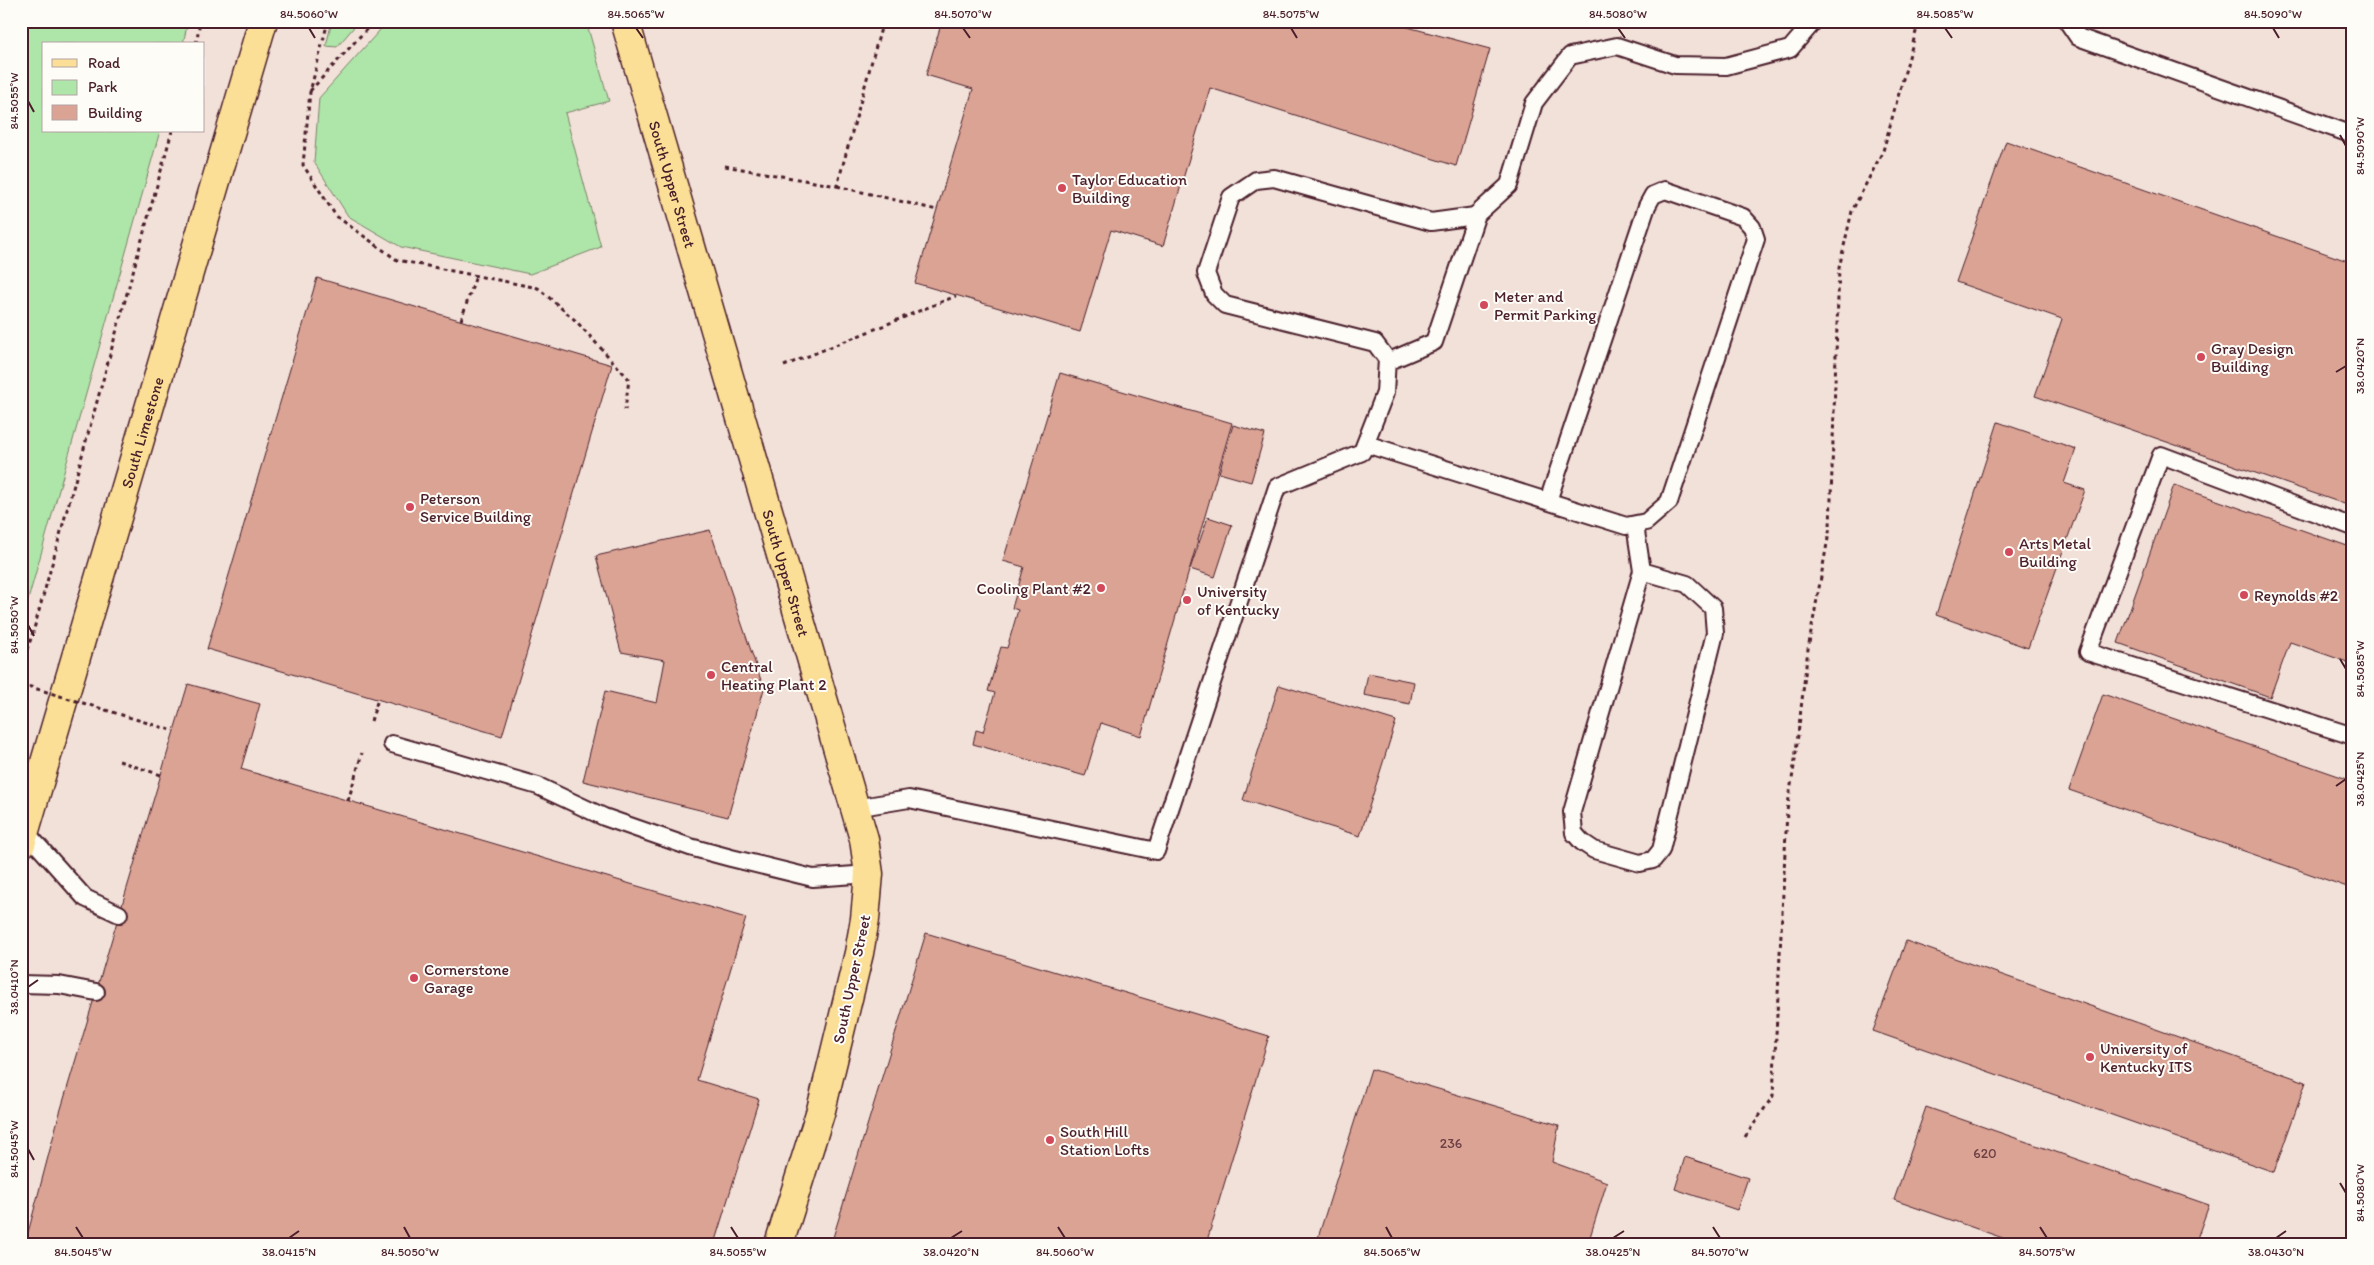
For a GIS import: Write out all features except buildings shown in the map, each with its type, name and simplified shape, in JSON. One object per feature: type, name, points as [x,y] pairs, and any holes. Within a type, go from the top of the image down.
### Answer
[{"type":"main road","name":"South Limestone","points":[[23,837],[263,21]]},
{"type":"main road","name":"South Upper Street","points":[[625,21],[864,839],[869,874],[860,953],[822,1110],[779,1244]]},
{"type":"lane","points":[[1387,362],[1434,342],[1477,214],[1509,186],[1534,103],[1570,56],[1617,46],[1675,65],[1726,66],[1790,49],[1814,21]]},
{"type":"lane","points":[[2067,21],[2078,37],[2353,135]]},
{"type":"lane","points":[[855,808],[909,799],[1156,851],[1277,487],[1362,452],[1385,393],[1387,362],[1375,343],[1225,305],[1214,294],[1206,274],[1231,197],[1256,180],[1274,178],[1431,222],[1477,214]]},
{"type":"lane","points":[[1366,444],[1626,526],[1646,522],[1669,502],[1756,239],[1752,227],[1743,217],[1665,190],[1653,194],[1647,206],[1548,501]]},
{"type":"lane","points":[[2353,527],[2161,455],[2088,652],[2353,736]]},
{"type":"lane","points":[[1635,525],[1642,571],[1572,812],[1574,833],[1582,842],[1594,850],[1640,863],[1653,860],[1661,850],[1715,633],[1713,608],[1687,584],[1642,571]]},
{"type":"lane","points":[[392,744],[538,786],[604,817],[715,854],[813,878],[869,874]]},
{"type":"lane","points":[[23,837],[85,898],[120,914]]},
{"type":"lane","points":[[21,984],[58,985],[96,992]]},
{"type":"path","points":[[196,42],[200,21]]},
{"type":"path","points":[[328,21],[310,92],[303,165],[336,216],[397,260],[538,288],[576,322],[629,379],[625,410]]},
{"type":"path","points":[[310,92],[374,21]]},
{"type":"path","points":[[837,186],[883,21]]},
{"type":"path","points":[[1745,1137],[1773,1096],[1786,812],[1795,760],[1808,649],[1830,528],[1839,268],[1852,211],[1883,151],[1919,21]]},
{"type":"path","points":[[21,665],[32,636],[172,132]]},
{"type":"path","points":[[725,166],[837,186],[937,210]]},
{"type":"path","points":[[461,320],[476,276]]},
{"type":"path","points":[[784,366],[956,296]]},
{"type":"path","points":[[21,684],[174,731]]},
{"type":"path","points":[[119,761],[161,775]]},
{"type":"shaded area","name":"University of Kentucky","points":[[21,21],[2353,21],[2353,1244],[1610,1244],[1590,1237],[1607,1182],[1552,1162],[1559,1125],[1371,1069],[1316,1244],[21,1244]]},
{"type":"green space","points":[[21,21],[188,21],[183,42],[42,42],[42,132],[160,132],[21,625]]},
{"type":"green space","points":[[332,21],[359,21],[337,47],[326,46]]},
{"type":"green space","points":[[388,21],[586,21],[609,101],[565,113],[601,247],[530,274],[401,247],[348,216],[314,162],[319,98]]},
{"type":"place","name":"Taylor Education Building","points":[[1062,188]]},
{"type":"place","name":"Meter and Permit Parking","points":[[1484,305]]},
{"type":"place","name":"Gray Design Building","points":[[2201,357]]},
{"type":"place","name":"Peterson Service Building","points":[[410,507]]},
{"type":"place","name":"Arts Metal Building","points":[[2009,552]]},
{"type":"place","name":"Cooling Plant #2","points":[[1101,588]]},
{"type":"place","name":"Reynolds #2","points":[[2244,595]]},
{"type":"place","name":"University of Kentucky","points":[[1187,600]]},
{"type":"place","name":"Central Heating Plant 2","points":[[711,675]]},
{"type":"place","name":"Cornerstone Garage","points":[[414,978]]},
{"type":"place","name":"University of Kentucky ITS","points":[[2090,1057]]},
{"type":"place","name":"South Hill Station Lofts","points":[[1050,1140]]}]
